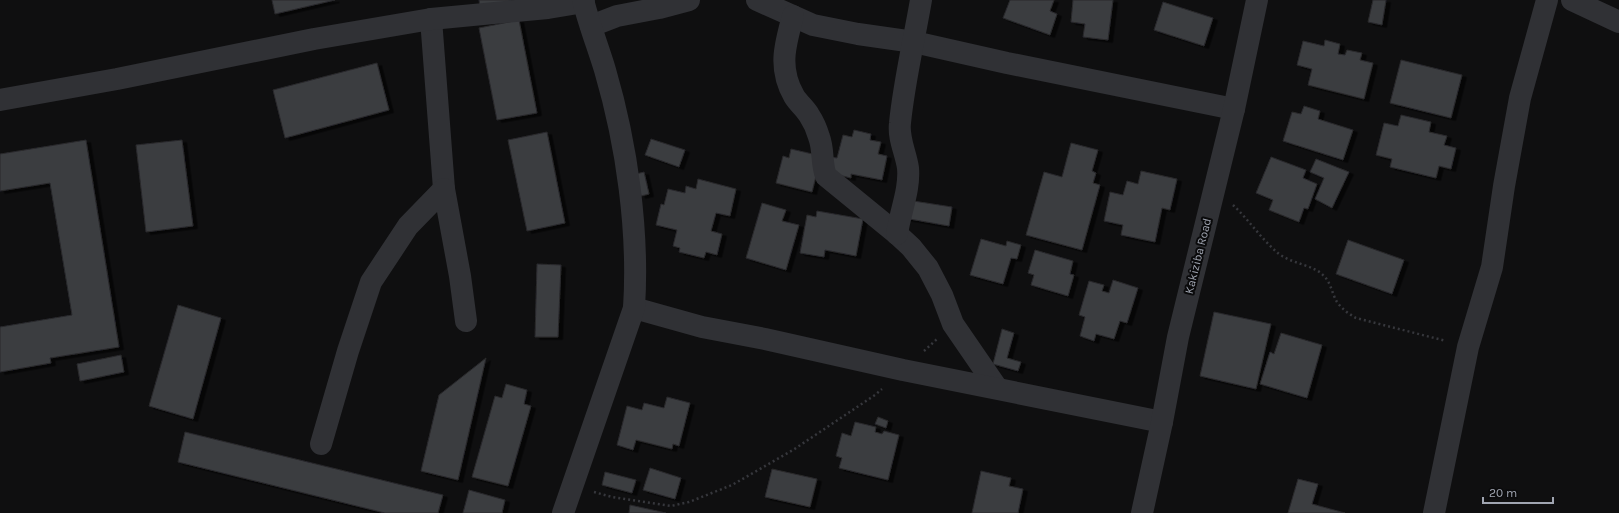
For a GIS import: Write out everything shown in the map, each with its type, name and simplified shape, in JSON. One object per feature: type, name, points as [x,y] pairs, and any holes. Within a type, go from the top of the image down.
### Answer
[{"type":"street","points":[[591,26],[617,16],[659,8],[689,0]]},
{"type":"street","points":[[757,0],[813,25],[858,34],[914,42],[1007,63],[1234,109]]},
{"type":"street","points":[[897,234],[908,168],[902,149],[900,125],[903,98],[921,0]]},
{"type":"street","name":"Kakiziba Road","points":[[1142,513],[1162,422],[1178,337],[1216,187],[1257,0]]},
{"type":"street","points":[[1434,513],[1468,347],[1492,267],[1504,186],[1520,98],[1547,0]]},
{"type":"street","points":[[1572,0],[1619,22]]},
{"type":"street","points":[[0,100],[117,79],[314,39],[431,19],[548,8],[584,1],[605,71],[622,144],[630,195],[635,282],[634,308],[563,513]]},
{"type":"street","points":[[793,16],[784,56],[785,75],[794,96],[810,116],[820,139],[823,151],[823,168],[826,176],[897,234],[911,247],[928,268],[942,295],[953,324],[997,388]]},
{"type":"street","points":[[431,19],[444,189],[460,276],[466,321]]},
{"type":"street","points":[[321,444],[348,351],[371,282],[408,226],[444,189]]},
{"type":"street","points":[[634,308],[702,327],[795,345],[903,370],[1162,422]]},
{"type":"path","points":[[1216,187],[1244,216],[1266,242],[1280,254],[1294,263],[1312,269],[1323,275],[1329,282],[1338,304],[1356,318],[1468,347]]},
{"type":"path","points":[[573,485],[612,497],[671,506],[689,502],[732,485],[793,450],[875,395],[953,324]]},
{"type":"building","points":[[272,0],[335,0],[275,14]]},
{"type":"building","points":[[479,0],[516,0],[480,7]]},
{"type":"building","points":[[1010,0],[1054,0],[1050,11],[1057,14],[1050,35],[1003,18]]},
{"type":"building","points":[[1073,0],[1113,0],[1108,40],[1083,37],[1085,24],[1071,22]]},
{"type":"building","points":[[1373,0],[1386,0],[1382,25],[1368,22]]},
{"type":"building","points":[[1163,2],[1213,18],[1204,46],[1154,30]]},
{"type":"building","points":[[519,20],[537,113],[497,120],[479,28]]},
{"type":"building","points":[[1325,40],[1340,44],[1338,54],[1345,55],[1347,50],[1362,53],[1360,60],[1373,63],[1364,99],[1308,85],[1312,69],[1297,65],[1303,41],[1324,46]]},
{"type":"building","points":[[1401,60],[1462,75],[1451,118],[1390,103]]},
{"type":"building","points":[[377,63],[389,110],[285,138],[273,90]]},
{"type":"building","points":[[1304,106],[1320,111],[1318,119],[1353,130],[1343,160],[1283,141],[1292,112],[1301,114]]},
{"type":"building","points":[[1401,115],[1431,122],[1429,132],[1447,136],[1444,145],[1456,148],[1451,169],[1439,166],[1436,178],[1390,167],[1392,159],[1376,155],[1384,123],[1398,126]]},
{"type":"building","points":[[854,130],[871,134],[870,140],[881,142],[878,154],[887,156],[882,180],[851,174],[851,178],[826,172],[830,157],[837,158],[843,135],[852,137]]},
{"type":"building","points":[[547,132],[565,223],[527,231],[508,140]]},
{"type":"building","points":[[651,139],[685,150],[679,167],[645,155]]},
{"type":"building","points":[[86,140],[119,347],[50,358],[51,363],[0,372],[0,327],[72,315],[50,183],[0,191],[0,154]]},
{"type":"building","points":[[182,140],[193,226],[146,232],[136,145]]},
{"type":"building","points":[[1071,143],[1098,150],[1092,171],[1096,173],[1093,183],[1100,185],[1082,250],[1026,235],[1044,172],[1062,177]]},
{"type":"building","points":[[791,149],[821,156],[812,192],[776,183],[783,156],[789,158]]},
{"type":"building","points":[[1271,157],[1306,170],[1303,178],[1317,184],[1308,209],[1304,208],[1299,222],[1269,210],[1273,200],[1256,193]]},
{"type":"building","points":[[1316,159],[1349,172],[1332,208],[1315,199],[1324,178],[1310,172]]},
{"type":"building","points":[[1141,171],[1177,179],[1170,210],[1162,208],[1155,242],[1121,235],[1123,225],[1104,221],[1110,192],[1123,195],[1127,181],[1138,184]]},
{"type":"building","points":[[644,172],[649,194],[641,196],[636,174]]},
{"type":"building","points":[[698,179],[736,189],[730,216],[716,213],[711,231],[722,234],[717,255],[706,252],[704,258],[679,252],[680,248],[673,246],[677,230],[656,225],[661,204],[664,205],[668,189],[685,193],[686,186],[696,189]]},
{"type":"building","points":[[907,200],[952,207],[949,226],[904,218]]},
{"type":"building","points":[[762,203],[786,210],[782,221],[799,225],[786,270],[746,258]]},
{"type":"building","points":[[817,211],[863,219],[856,256],[825,250],[824,257],[800,253],[807,215],[816,217]]},
{"type":"building","points":[[981,239],[1006,246],[1007,241],[1021,245],[1017,259],[1011,258],[1003,284],[970,275]]},
{"type":"building","points":[[1348,240],[1404,260],[1392,294],[1336,274]]},
{"type":"building","points":[[1035,250],[1073,261],[1070,274],[1074,275],[1068,296],[1031,285],[1034,275],[1028,273]]},
{"type":"building","points":[[537,264],[561,265],[558,337],[535,337]]},
{"type":"building","points":[[1113,280],[1138,288],[1127,323],[1120,321],[1114,339],[1096,334],[1094,341],[1080,336],[1085,317],[1079,315],[1089,281],[1104,285],[1102,291],[1109,293]]},
{"type":"building","points":[[178,305],[221,318],[193,419],[149,406]]},
{"type":"building","points":[[1214,312],[1271,324],[1256,389],[1200,376]]},
{"type":"building","points":[[1002,329],[1014,333],[1007,358],[1021,362],[1018,371],[993,364]]},
{"type":"building","points":[[1281,333],[1322,345],[1307,398],[1260,384],[1270,352],[1274,354]]},
{"type":"building","points":[[121,355],[124,372],[80,381],[77,364]]},
{"type":"building","points":[[486,358],[458,480],[421,471],[439,395]]},
{"type":"building","points":[[506,384],[527,390],[524,404],[531,406],[508,486],[472,477],[495,396],[502,398]]},
{"type":"building","points":[[667,397],[690,403],[679,446],[673,444],[672,449],[636,440],[633,450],[617,445],[627,406],[642,410],[644,403],[664,408]]},
{"type":"building","points":[[878,417],[888,421],[886,428],[875,424]]},
{"type":"building","points":[[855,422],[876,427],[875,432],[882,434],[884,431],[899,435],[888,480],[839,468],[842,458],[836,456],[842,433],[851,436]]},
{"type":"building","points":[[185,432],[443,495],[438,513],[385,513],[178,462]]},
{"type":"building","points":[[650,468],[681,478],[675,499],[643,490]]},
{"type":"building","points":[[772,469],[817,479],[810,507],[765,497]]},
{"type":"building","points":[[981,471],[1011,478],[1009,486],[1023,489],[1018,513],[972,513]]},
{"type":"building","points":[[605,472],[636,480],[632,493],[602,485]]},
{"type":"building","points":[[1298,479],[1318,484],[1312,504],[1345,513],[1288,513]]},
{"type":"building","points":[[469,490],[505,500],[502,513],[463,513]]},
{"type":"building","points":[[630,505],[666,513],[629,513]]}]
